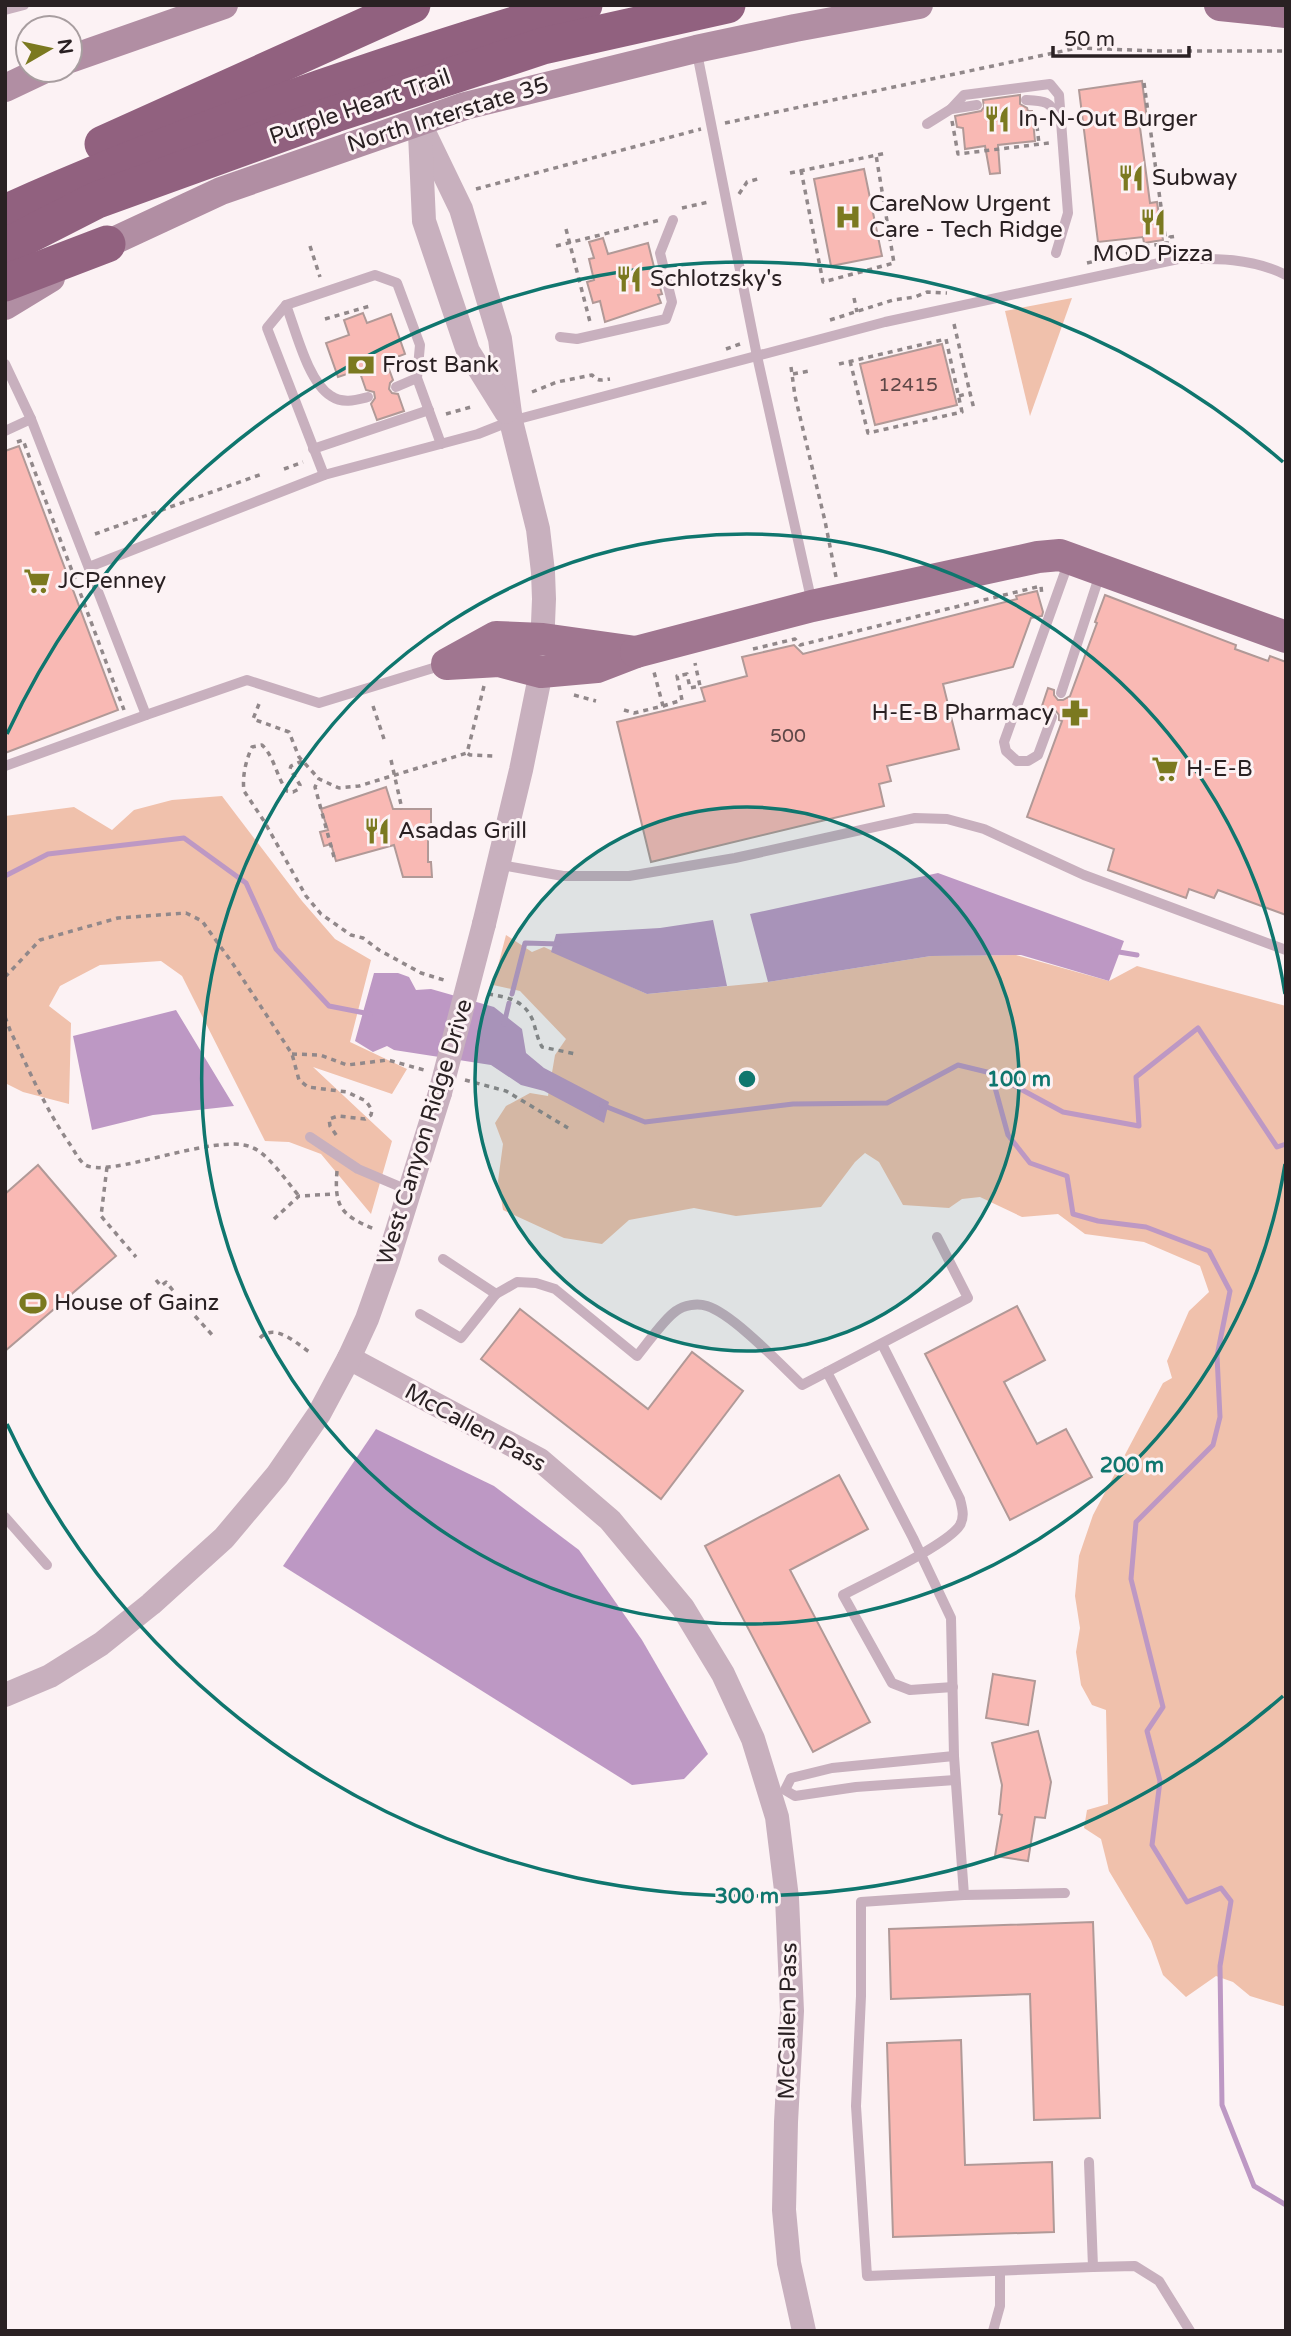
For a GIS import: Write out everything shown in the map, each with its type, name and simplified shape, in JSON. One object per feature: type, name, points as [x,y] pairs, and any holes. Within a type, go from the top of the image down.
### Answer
[{"type":"highway","points":[[5,189],[412,5]]},
{"type":"highway","name":"Purple Heart Trail","points":[[5,213],[92,173],[242,116],[509,26],[584,5]]},
{"type":"highway","name":"Purple Heart Trail","points":[[5,247],[97,200],[335,114],[543,46],[727,5]]},
{"type":"highway","points":[[5,283],[107,244]]},
{"type":"main road","points":[[84,54],[224,5]]},
{"type":"main road","name":"North Interstate 35","points":[[5,306],[107,244],[221,191],[419,122],[478,103],[696,49],[919,5]]},
{"type":"main road","points":[[1220,5],[1286,12]]},
{"type":"main road","points":[[447,664],[499,661],[541,672],[597,667],[636,652],[813,606],[1038,557],[1060,555],[1286,637]]},
{"type":"main road","points":[[447,664],[496,637],[543,639],[636,652]]},
{"type":"street","name":"West Canyon Ridge Drive","points":[[419,122],[424,221],[468,351],[511,421]]},
{"type":"street","name":"West Canyon Ridge Drive","points":[[5,1695],[50,1676],[101,1644],[151,1604],[224,1538],[277,1475],[319,1414],[367,1319],[440,1093],[500,865],[541,672],[543,572],[538,529],[511,421],[500,339],[461,209],[419,122]]},
{"type":"street","name":"McCallen Pass","points":[[349,1358],[540,1460],[610,1520],[682,1608],[728,1685],[753,1739],[776,1817],[788,1898],[792,2011],[784,2210],[789,2263],[804,2331]]},
{"type":"lane","points":[[5,10],[24,5]]},
{"type":"lane","points":[[696,49],[757,356],[813,606]]},
{"type":"lane","points":[[952,115],[964,95],[1049,84],[1059,94],[1068,213],[1056,253]]},
{"type":"lane","points":[[1026,100],[1041,100],[1051,104],[1059,118]]},
{"type":"lane","points":[[927,124],[977,105]]},
{"type":"lane","points":[[663,265],[660,253],[667,220]]},
{"type":"lane","points":[[89,567],[324,475],[441,444],[511,421],[885,322],[1178,259],[1217,258],[1268,266],[1286,275]]},
{"type":"lane","points":[[324,475],[267,328],[286,305],[375,275],[397,284],[420,345],[418,378],[441,444]]},
{"type":"lane","points":[[559,337],[577,339],[666,319],[672,302],[666,278]]},
{"type":"lane","points":[[286,305],[316,382],[332,397],[350,401],[368,397]]},
{"type":"lane","points":[[5,364],[31,419],[146,715]]},
{"type":"lane","points":[[396,387],[418,378]]},
{"type":"lane","points":[[313,449],[429,410]]},
{"type":"lane","points":[[5,431],[31,419]]},
{"type":"lane","points":[[1052,717],[1038,755],[1028,761],[1017,761],[1006,751],[1004,742],[1069,559]]},
{"type":"lane","points":[[1061,693],[1101,570]]},
{"type":"lane","points":[[5,766],[247,680],[319,703],[447,664]]},
{"type":"lane","points":[[500,865],[563,876],[629,876],[735,858],[915,818],[947,819],[984,829],[1084,876],[1286,950]]},
{"type":"lane","points":[[310,1137],[358,1169],[410,1191]]},
{"type":"lane","points":[[419,1314],[461,1338],[496,1294],[517,1282],[536,1283],[555,1289],[637,1356],[675,1311],[690,1305],[705,1305],[731,1321],[802,1385],[968,1298],[937,1237]]},
{"type":"lane","points":[[443,1259],[496,1294]]},
{"type":"lane","points":[[882,1344],[960,1499],[963,1512],[961,1524],[953,1533],[921,1554],[843,1595],[892,1683],[909,1690],[953,1687]]},
{"type":"lane","points":[[827,1372],[951,1618],[955,1780],[964,1895]]},
{"type":"lane","points":[[5,1517],[47,1564]]},
{"type":"lane","points":[[954,1756],[832,1768],[791,1778],[785,1790],[795,1796],[856,1787],[955,1780]]},
{"type":"lane","points":[[1065,1893],[964,1895],[861,1902],[861,1996],[856,2106],[867,2276],[1135,2266],[1159,2281],[1190,2331]]},
{"type":"lane","points":[[1089,2162],[1093,2267]]},
{"type":"lane","points":[[993,2331],[1000,2306],[1000,2271]]},
{"type":"path","points":[[476,188],[711,126],[1077,48],[1286,51]]},
{"type":"path","points":[[1144,83],[1166,243]]},
{"type":"path","points":[[952,115],[958,154],[1049,143],[1051,155]]},
{"type":"path","points":[[1037,126],[1039,144]]},
{"type":"path","points":[[790,173],[887,153]]},
{"type":"path","points":[[801,170],[822,282],[894,263],[876,155]]},
{"type":"path","points":[[739,194],[747,181],[761,178]]},
{"type":"path","points":[[682,208],[709,202]]},
{"type":"path","points":[[556,246],[667,220]]},
{"type":"path","points":[[566,229],[591,326]]},
{"type":"path","points":[[1124,255],[1141,247],[1169,243],[1170,237],[1177,236]]},
{"type":"path","points":[[310,246],[320,277]]},
{"type":"path","points":[[1087,263],[1112,258]]},
{"type":"path","points":[[854,298],[857,312]]},
{"type":"path","points":[[325,319],[370,306]]},
{"type":"path","points":[[954,324],[974,409]]},
{"type":"path","points":[[839,364],[850,361],[946,339],[962,412],[868,433],[850,361]]},
{"type":"path","points":[[949,352],[960,349]]},
{"type":"path","points":[[791,367],[795,396],[838,583]]},
{"type":"path","points":[[793,374],[808,371]]},
{"type":"path","points":[[532,392],[557,382],[584,377]]},
{"type":"path","points":[[959,396],[970,393]]},
{"type":"path","points":[[446,414],[471,407]]},
{"type":"path","points":[[23,440],[124,710]]},
{"type":"path","points":[[284,469],[303,462]]},
{"type":"path","points":[[95,534],[262,474]]},
{"type":"path","points":[[745,651],[795,639],[800,645],[1041,586],[1043,598],[1050,596]]},
{"type":"path","points":[[684,665],[707,660]]},
{"type":"path","points":[[624,710],[634,713],[682,700],[677,676],[687,674],[690,688],[700,686],[695,663]]},
{"type":"path","points":[[663,706],[654,673],[664,670]]},
{"type":"path","points":[[467,753],[484,686]]},
{"type":"path","points":[[565,693],[596,701]]},
{"type":"path","points":[[259,704],[253,719],[289,732],[302,761],[319,779],[331,786],[346,788],[467,753],[493,756]]},
{"type":"path","points":[[373,706],[384,739]]},
{"type":"path","points":[[302,761],[290,769],[300,785],[299,789],[287,791],[279,781],[267,750],[262,745],[252,747],[247,758],[243,791],[264,821],[306,896],[321,914],[351,935],[363,938],[421,973],[457,985]]},
{"type":"path","points":[[391,760],[402,809]]},
{"type":"path","points":[[319,779],[315,788],[334,857]]},
{"type":"path","points":[[5,977],[40,940],[117,918],[186,912],[202,921],[292,1054],[299,1080],[308,1087],[347,1092],[366,1101],[372,1110],[371,1115],[365,1119],[338,1116],[329,1119],[330,1126],[340,1140],[335,1194],[351,1219],[374,1229]]},
{"type":"path","points":[[481,993],[511,998],[526,1009],[533,1020],[542,1047],[576,1054]]},
{"type":"path","points":[[5,1017],[56,1125],[83,1164],[91,1168],[107,1167],[229,1144],[251,1146],[263,1154],[299,1196]]},
{"type":"path","points":[[107,1167],[101,1216],[136,1257]]},
{"type":"path","points":[[274,1219],[299,1196],[335,1194]]},
{"type":"path","points":[[156,1280],[160,1286],[166,1282],[175,1293]]},
{"type":"path","points":[[195,1316],[215,1338]]},
{"type":"path","points":[[260,1338],[272,1331],[281,1333],[311,1353]]},
{"type":"shaded area","points":[[1072,298],[1030,416],[1005,311]]},
{"type":"shaded area","points":[[222,796],[302,901],[335,939],[371,960],[350,1042],[407,1069],[392,1094],[313,1067],[392,1141],[371,1214],[321,1154],[289,1142],[265,1141],[182,976],[161,961],[100,965],[60,986],[49,1006],[71,1023],[69,1104],[23,1092],[5,1083],[5,816],[74,807],[112,830],[134,810],[172,800]]},
{"type":"shaded area","points":[[938,873],[1124,941],[1109,981],[1021,955],[931,956],[768,982],[750,914]]},
{"type":"shaded area","points":[[713,920],[727,986],[647,994],[551,952],[556,934],[660,928]]},
{"type":"shaded area","points":[[506,935],[532,952],[544,947],[647,994],[768,982],[931,956],[1016,955],[1109,981],[1137,966],[1286,1006],[1286,2005],[1250,1996],[1233,1982],[1216,1976],[1186,1997],[1163,1975],[1151,1941],[1109,1871],[1101,1839],[1084,1828],[1087,1810],[1108,1804],[1106,1710],[1092,1705],[1081,1685],[1076,1652],[1080,1628],[1075,1596],[1079,1556],[1093,1515],[1163,1383],[1172,1378],[1167,1361],[1189,1311],[1209,1292],[1200,1266],[1144,1242],[1085,1234],[1058,1214],[1022,1217],[980,1197],[962,1199],[949,1208],[903,1205],[879,1162],[865,1153],[821,1207],[736,1216],[694,1208],[629,1220],[602,1244],[564,1238],[503,1210],[498,1181],[503,1144],[495,1123],[506,1106],[530,1093],[548,1096],[555,1055],[566,1039],[520,991],[493,985]]},
{"type":"shaded area","points":[[374,973],[398,973],[409,977],[416,990],[431,989],[494,1007],[522,1029],[526,1053],[544,1068],[609,1102],[604,1123],[544,1091],[521,1085],[491,1065],[394,1050],[387,1046],[373,1052],[355,1041]]},
{"type":"shaded area","points":[[176,1010],[234,1106],[153,1115],[92,1130],[73,1036]]},
{"type":"shaded area","points":[[376,1429],[494,1486],[579,1550],[642,1640],[708,1754],[684,1779],[632,1785],[283,1566]]},
{"type":"building","points":[[1142,81],[1147,119],[1139,120],[1150,203],[1157,202],[1163,240],[1144,243],[1143,237],[1098,242],[1079,90]]},
{"type":"building","name":"In-N-Out Burger","points":[[1020,95],[1020,104],[1032,111],[1035,141],[998,145],[1000,173],[990,174],[985,146],[965,149],[963,128],[957,127],[955,116],[981,111],[984,107],[983,100]]},
{"type":"building","name":"CareNow Urgent Care - Tech Ridge","points":[[864,169],[882,256],[831,266],[814,179]]},
{"type":"building","name":"Schlotzsky's","points":[[603,238],[608,254],[648,243],[654,267],[661,272],[658,281],[662,294],[658,295],[661,303],[605,322],[600,301],[593,303],[587,282],[594,280],[589,259],[594,258],[589,242]]},
{"type":"building","name":"Frost Bank","points":[[363,313],[367,323],[391,314],[405,354],[386,361],[393,380],[389,389],[398,394],[404,411],[377,420],[371,404],[375,398],[374,392],[366,390],[359,370],[338,377],[326,343],[349,335],[344,320]]},
{"type":"building","points":[[942,344],[957,405],[875,425],[860,364]]},
{"type":"building","name":"JCPenney","points":[[19,446],[118,710],[5,753],[5,451]]},
{"type":"building","points":[[1037,591],[1042,616],[1031,618],[1013,667],[943,684],[959,749],[887,766],[891,781],[879,784],[884,806],[651,862],[617,722],[705,701],[701,688],[747,676],[742,657],[794,645],[803,654],[1017,599],[1016,596]]},
{"type":"building","name":"H-E-B","points":[[1105,595],[1236,645],[1235,649],[1268,661],[1270,656],[1286,662],[1286,915],[1218,890],[1214,898],[1189,889],[1186,898],[1108,870],[1114,849],[1027,817],[1062,721],[1055,710],[1045,714],[1040,712],[1048,688],[1054,690],[1058,700],[1070,696]]},
{"type":"building","name":"Asadas Grill","points":[[386,787],[393,809],[431,809],[428,862],[431,862],[432,877],[403,877],[394,845],[336,861],[331,844],[324,846],[320,832],[328,830],[321,809]]},
{"type":"building","name":"House of Gainz","points":[[38,1165],[116,1256],[5,1351],[5,1194]]},
{"type":"building","points":[[1017,1306],[1045,1360],[1004,1382],[1037,1444],[1066,1429],[1092,1477],[1010,1520],[925,1354]]},
{"type":"building","points":[[520,1309],[648,1409],[692,1352],[743,1391],[661,1499],[481,1359]]},
{"type":"building","points":[[839,1475],[868,1529],[790,1570],[870,1722],[813,1752],[705,1546]]},
{"type":"building","points":[[993,1674],[1035,1681],[1028,1725],[986,1718]]},
{"type":"building","points":[[1038,1731],[1051,1782],[1045,1818],[1035,1817],[1028,1861],[995,1856],[1002,1815],[999,1814],[1002,1785],[992,1743]]},
{"type":"building","points":[[1093,1922],[1100,2118],[1034,2120],[1030,1994],[891,1999],[889,1929]]},
{"type":"building","points":[[961,2040],[965,2165],[1052,2162],[1054,2232],[893,2237],[887,2043]]},
{"type":"waterway","points":[[5,876],[48,854],[184,838],[246,883],[276,949],[329,1006],[370,1014]]},
{"type":"waterway","points":[[512,994],[525,943],[559,944]]},
{"type":"waterway","points":[[1113,951],[1137,955]]},
{"type":"waterway","points":[[504,1024],[509,1003]]},
{"type":"waterway","points":[[602,1105],[645,1122],[793,1104],[887,1103],[958,1065],[991,1073],[1063,1112],[1139,1126],[1136,1077],[1198,1028],[1277,1147],[1286,1144]]},
{"type":"waterway","points":[[991,1073],[1008,1135],[1030,1163],[1067,1176],[1073,1214],[1098,1221],[1146,1227],[1209,1251],[1230,1291],[1217,1356],[1220,1417],[1213,1445],[1136,1522],[1131,1579],[1163,1707],[1147,1731],[1160,1781],[1152,1845],[1187,1902],[1221,1888],[1231,1901],[1220,1966],[1222,2105],[1254,2186],[1286,2205]]},
{"type":"place","name":"In-N-Out Burger","points":[[997,119]]},
{"type":"place","name":"Subway","points":[[1131,178]]},
{"type":"place","name":"CareNow Urgent Care - Tech Ridge","points":[[848,217]]},
{"type":"place","name":"MOD Pizza","points":[[1153,222]]},
{"type":"place","name":"Schlotzsky's","points":[[629,279]]},
{"type":"place","name":"Frost Bank","points":[[361,365]]},
{"type":"place","name":"JCPenney","points":[[37,581]]},
{"type":"place","name":"H-E-B Pharmacy","points":[[1075,713]]},
{"type":"place","name":"H-E-B","points":[[1165,769]]},
{"type":"place","name":"Asadas Grill","points":[[377,831]]},
{"type":"place","name":"House of Gainz","points":[[33,1303]]}]
